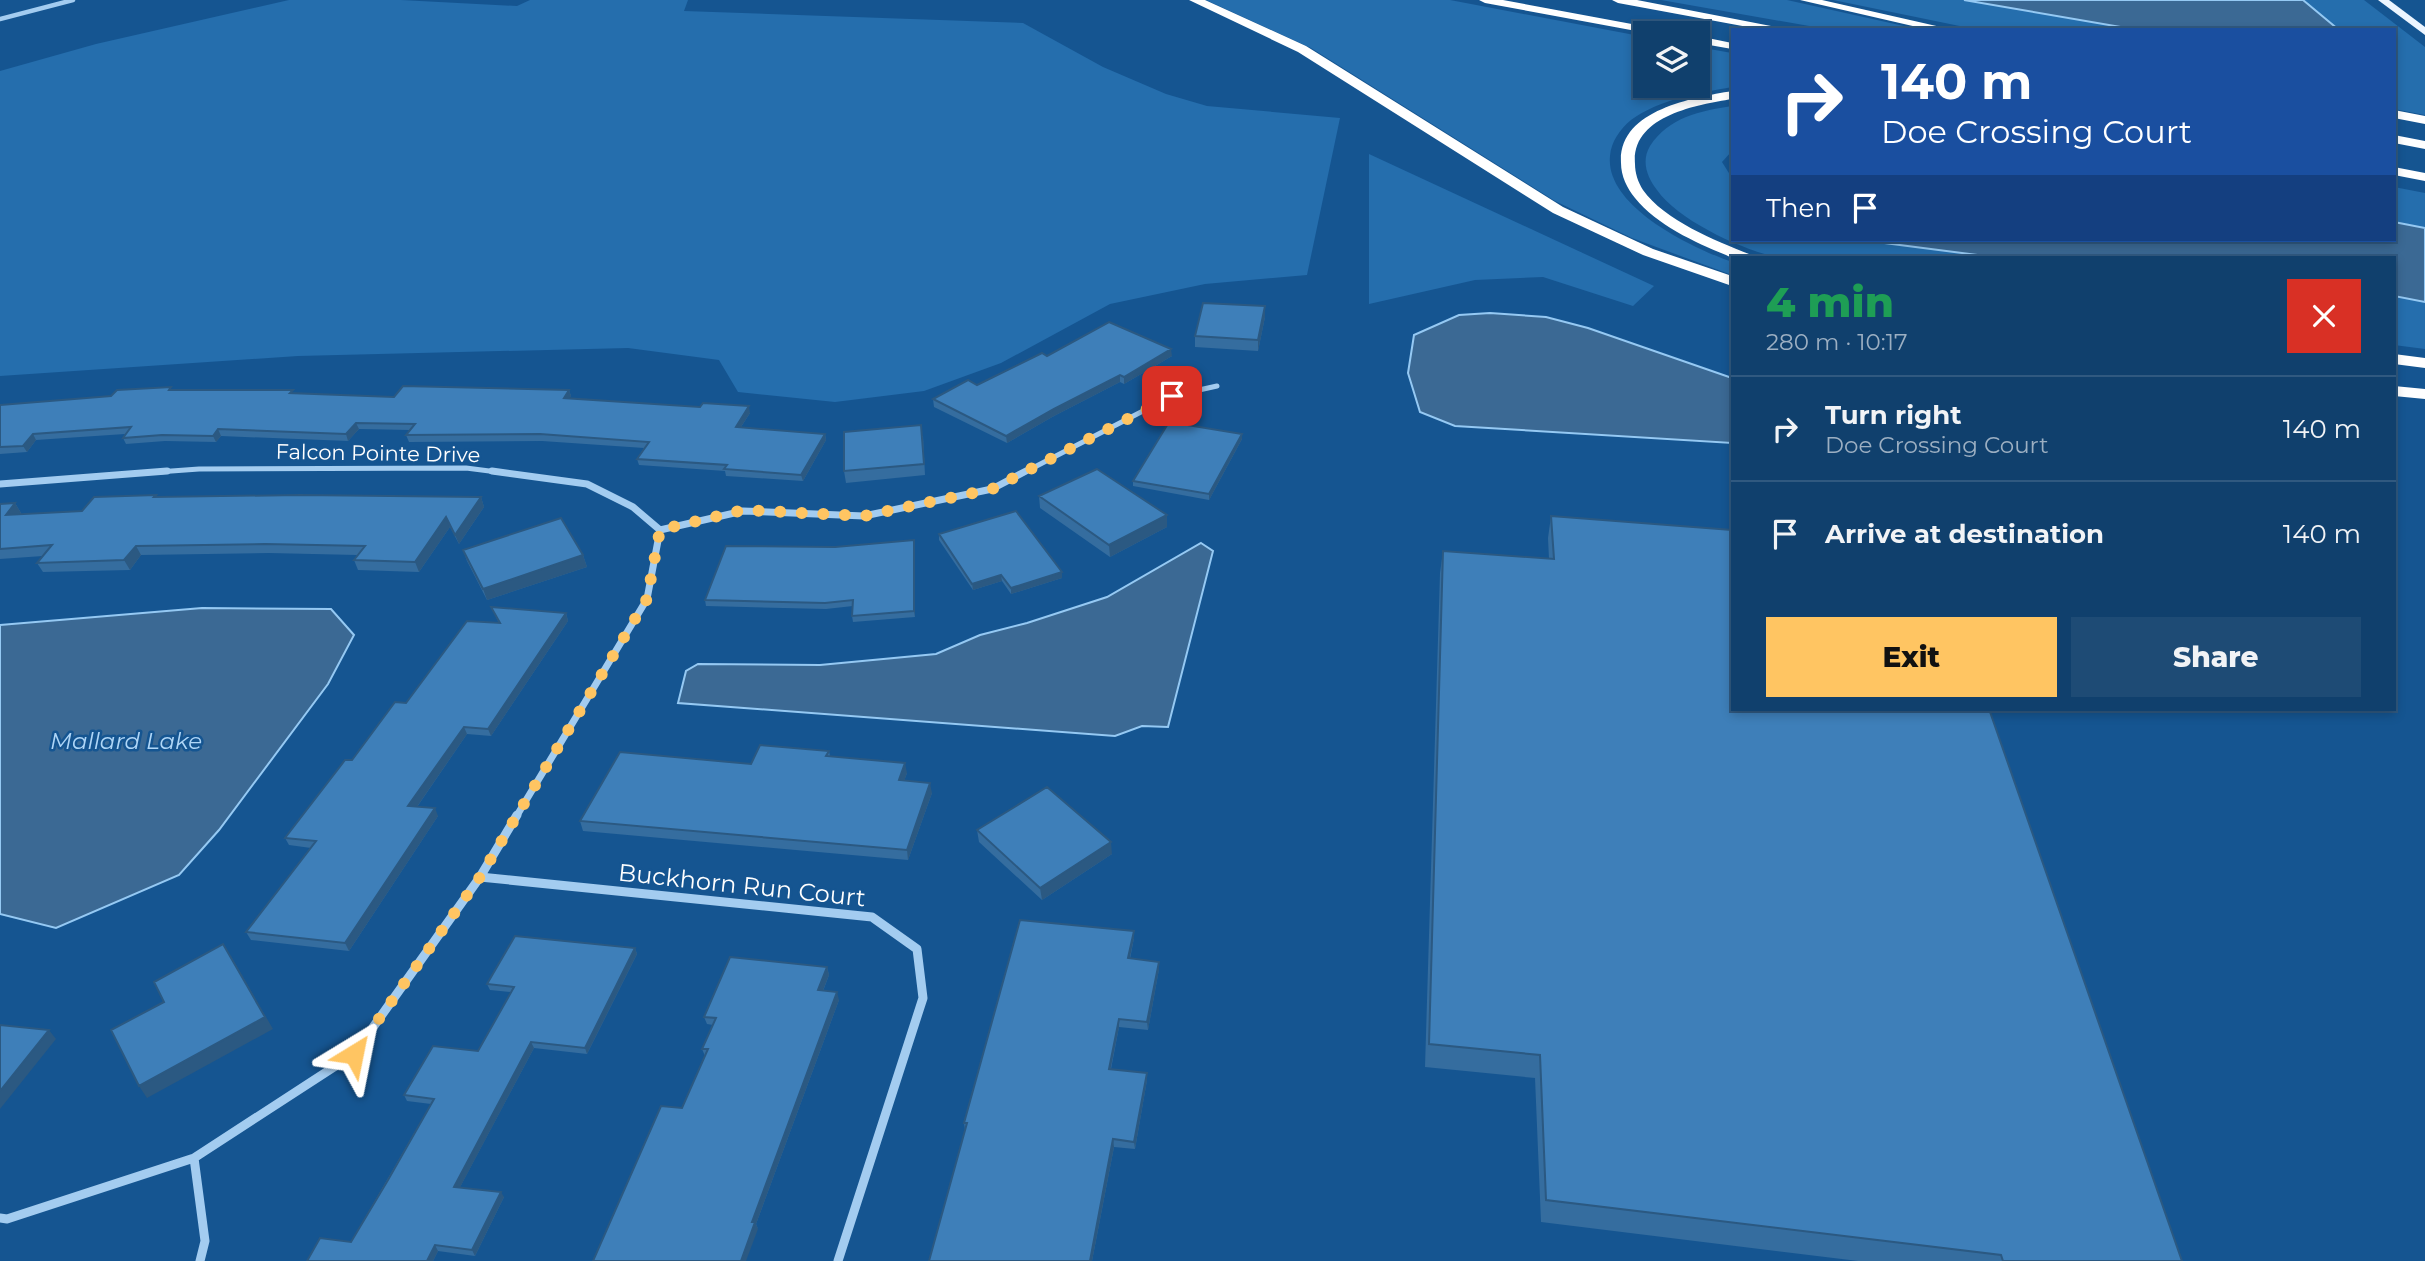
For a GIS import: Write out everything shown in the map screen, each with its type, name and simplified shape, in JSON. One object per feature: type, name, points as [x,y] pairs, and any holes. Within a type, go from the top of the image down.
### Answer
[{"type":"highway","points":[[1195,0],[1246,21],[1302,49],[1558,210],[1648,252],[1731,281]]},
{"type":"highway","points":[[1485,0],[1633,27]]},
{"type":"highway","points":[[1618,0],[1774,28]]},
{"type":"highway","points":[[1805,0],[1938,28]]},
{"type":"highway","points":[[1710,42],[1731,46]]},
{"type":"highway","points":[[1731,95],[1687,104],[1643,125],[1629,140],[1625,159],[1631,182],[1644,200],[1674,224],[1717,247],[1741,256]]},
{"type":"highway","points":[[2396,114],[2425,120]]},
{"type":"highway","points":[[2396,139],[2425,145]]},
{"type":"highway","points":[[2396,172],[2425,178]]},
{"type":"highway","points":[[2396,359],[2425,363]]},
{"type":"highway","points":[[2396,391],[2425,394]]},
{"type":"main road","points":[[2383,0],[2425,32]]},
{"type":"street","points":[[0,19],[73,0]]},
{"type":"street","points":[[0,1218],[8,1219],[194,1158],[354,1054],[480,877],[647,599],[660,530],[743,510],[864,516],[992,489],[1172,396],[1217,386]]},
{"type":"street","name":"Falcon Pointe Drive","points":[[0,484],[199,469],[466,468],[587,484],[633,507],[660,530]]},
{"type":"street","name":"Buckhorn Run Court","points":[[480,877],[873,917],[917,949],[923,998],[838,1261]]},
{"type":"street","points":[[194,1158],[205,1241],[200,1261]]},
{"type":"shaded area","points":[[289,0],[401,0],[517,6],[530,0],[688,0],[684,11],[1023,23],[1103,67],[1166,94],[1207,106],[1340,118],[1307,275],[1205,284],[1110,304],[1001,363],[924,391],[835,402],[738,392],[719,360],[628,348],[298,356],[0,376],[0,71],[96,44]]},
{"type":"shaded area","points":[[1206,0],[1450,0],[1633,35],[1633,98],[1680,98],[1642,113],[1620,132],[1610,156],[1612,175],[1621,192],[1654,223],[1696,247],[1731,262],[1731,275],[1632,238],[1555,201],[1311,48]]},
{"type":"shaded area","points":[[1661,0],[1787,0],[1913,28],[1821,28]]},
{"type":"shaded area","points":[[1833,0],[1964,0],[2126,28],[1969,28]]},
{"type":"shaded area","points":[[2303,0],[2364,0],[2425,47],[2425,115],[2396,109],[2396,28],[2337,28]]},
{"type":"shaded area","points":[[1710,49],[1731,53],[1731,87],[1710,91]]},
{"type":"shaded area","points":[[1731,106],[1731,152],[1722,162],[1731,176],[1731,241],[1679,212],[1653,185],[1646,169],[1647,152],[1666,128],[1686,117]]},
{"type":"shaded area","points":[[1369,154],[1654,286],[1633,306],[1543,277],[1475,280],[1369,304]]},
{"type":"shaded area","points":[[2396,187],[2425,193],[2425,228],[2396,222]]},
{"type":"shaded area","points":[[1733,242],[1877,242],[1985,256],[1772,256]]},
{"type":"shaded area","points":[[2396,296],[2425,302],[2425,349],[2396,345]]},
{"type":"water","points":[[1964,0],[2303,0],[2337,28],[2126,28]]},
{"type":"water","points":[[2396,222],[2425,228],[2425,302],[2396,296],[2396,256],[1985,256],[1877,242],[2396,242]]},
{"type":"water","points":[[1490,313],[1546,317],[1588,328],[1731,378],[1731,443],[1455,426],[1420,412],[1408,373],[1414,335],[1459,315]]},
{"type":"water","points":[[1201,543],[1213,551],[1168,727],[1142,726],[1115,736],[678,703],[686,671],[698,664],[820,665],[936,654],[980,635],[1107,597]]},
{"type":"water","name":"Mallard Lake","points":[[202,608],[331,609],[354,635],[328,684],[219,830],[179,875],[56,928],[0,914],[0,625]]},
{"type":"building","points":[[1203,303],[1265,306],[1258,340],[1195,336]]},
{"type":"building","points":[[1109,322],[1171,349],[1124,377],[1120,375],[1006,436],[933,399],[968,380],[977,385],[1042,353],[1047,356]]},
{"type":"building","points":[[403,386],[569,390],[564,398],[700,407],[703,403],[749,406],[736,427],[825,434],[801,475],[724,469],[727,465],[637,459],[649,442],[540,434],[406,435],[415,424],[356,423],[346,434],[218,429],[213,436],[162,435],[123,438],[131,427],[33,434],[23,446],[0,447],[0,405],[111,396],[117,390],[171,387],[169,390],[293,390],[290,393],[394,397]]},
{"type":"building","points":[[1169,422],[1242,434],[1209,494],[1133,481]]},
{"type":"building","points":[[921,425],[924,464],[844,471],[844,432]]},
{"type":"building","points":[[1097,469],[1167,515],[1109,545],[1039,496]]},
{"type":"building","points":[[156,495],[154,497],[481,497],[455,535],[446,517],[415,562],[354,560],[365,546],[136,546],[124,560],[37,563],[52,545],[0,549],[0,504],[15,503],[6,515],[82,511],[94,497]]},
{"type":"building","points":[[1016,511],[1062,572],[1011,588],[1001,575],[972,584],[939,534]]},
{"type":"building","points":[[1551,516],[1731,530],[1731,711],[1990,711],[2182,1261],[2003,1261],[2001,1255],[1546,1200],[1540,1055],[1429,1044],[1443,551],[1554,559]]},
{"type":"building","points":[[561,518],[583,555],[483,589],[463,550]]},
{"type":"building","points":[[914,540],[914,611],[852,616],[853,600],[825,603],[705,600],[726,546],[835,547]]},
{"type":"building","points":[[491,607],[566,613],[488,729],[464,727],[408,806],[435,808],[345,943],[246,932],[316,841],[285,838],[345,760],[352,760],[395,702],[406,703],[467,621],[500,623]]},
{"type":"building","points":[[760,745],[829,751],[826,756],[905,763],[899,780],[930,783],[907,850],[580,821],[620,752],[751,764]]},
{"type":"building","points":[[1047,787],[1111,842],[1040,888],[977,830]]},
{"type":"building","points":[[1020,920],[1134,931],[1128,958],[1159,962],[1147,1022],[1119,1019],[1109,1069],[1147,1073],[1134,1142],[1113,1139],[1090,1261],[929,1261],[967,1123],[964,1123]]},
{"type":"building","points":[[515,936],[635,948],[585,1048],[531,1042],[454,1187],[501,1192],[472,1250],[435,1245],[427,1261],[307,1261],[320,1238],[351,1242],[388,1180],[434,1099],[404,1095],[433,1046],[478,1051],[514,987],[487,984]]},
{"type":"building","points":[[223,944],[265,1017],[139,1086],[111,1030],[164,1002],[154,982]]},
{"type":"building","points":[[730,957],[827,967],[818,990],[837,992],[752,1222],[755,1222],[741,1261],[593,1261],[661,1106],[682,1108],[708,1049],[702,1049],[716,1018],[704,1017]]},
{"type":"building","points":[[0,1025],[49,1030],[0,1091]]},
{"type":"route","points":[[354,1054],[480,877],[647,599],[660,530],[743,510],[864,516],[992,489],[1172,396]]}]
